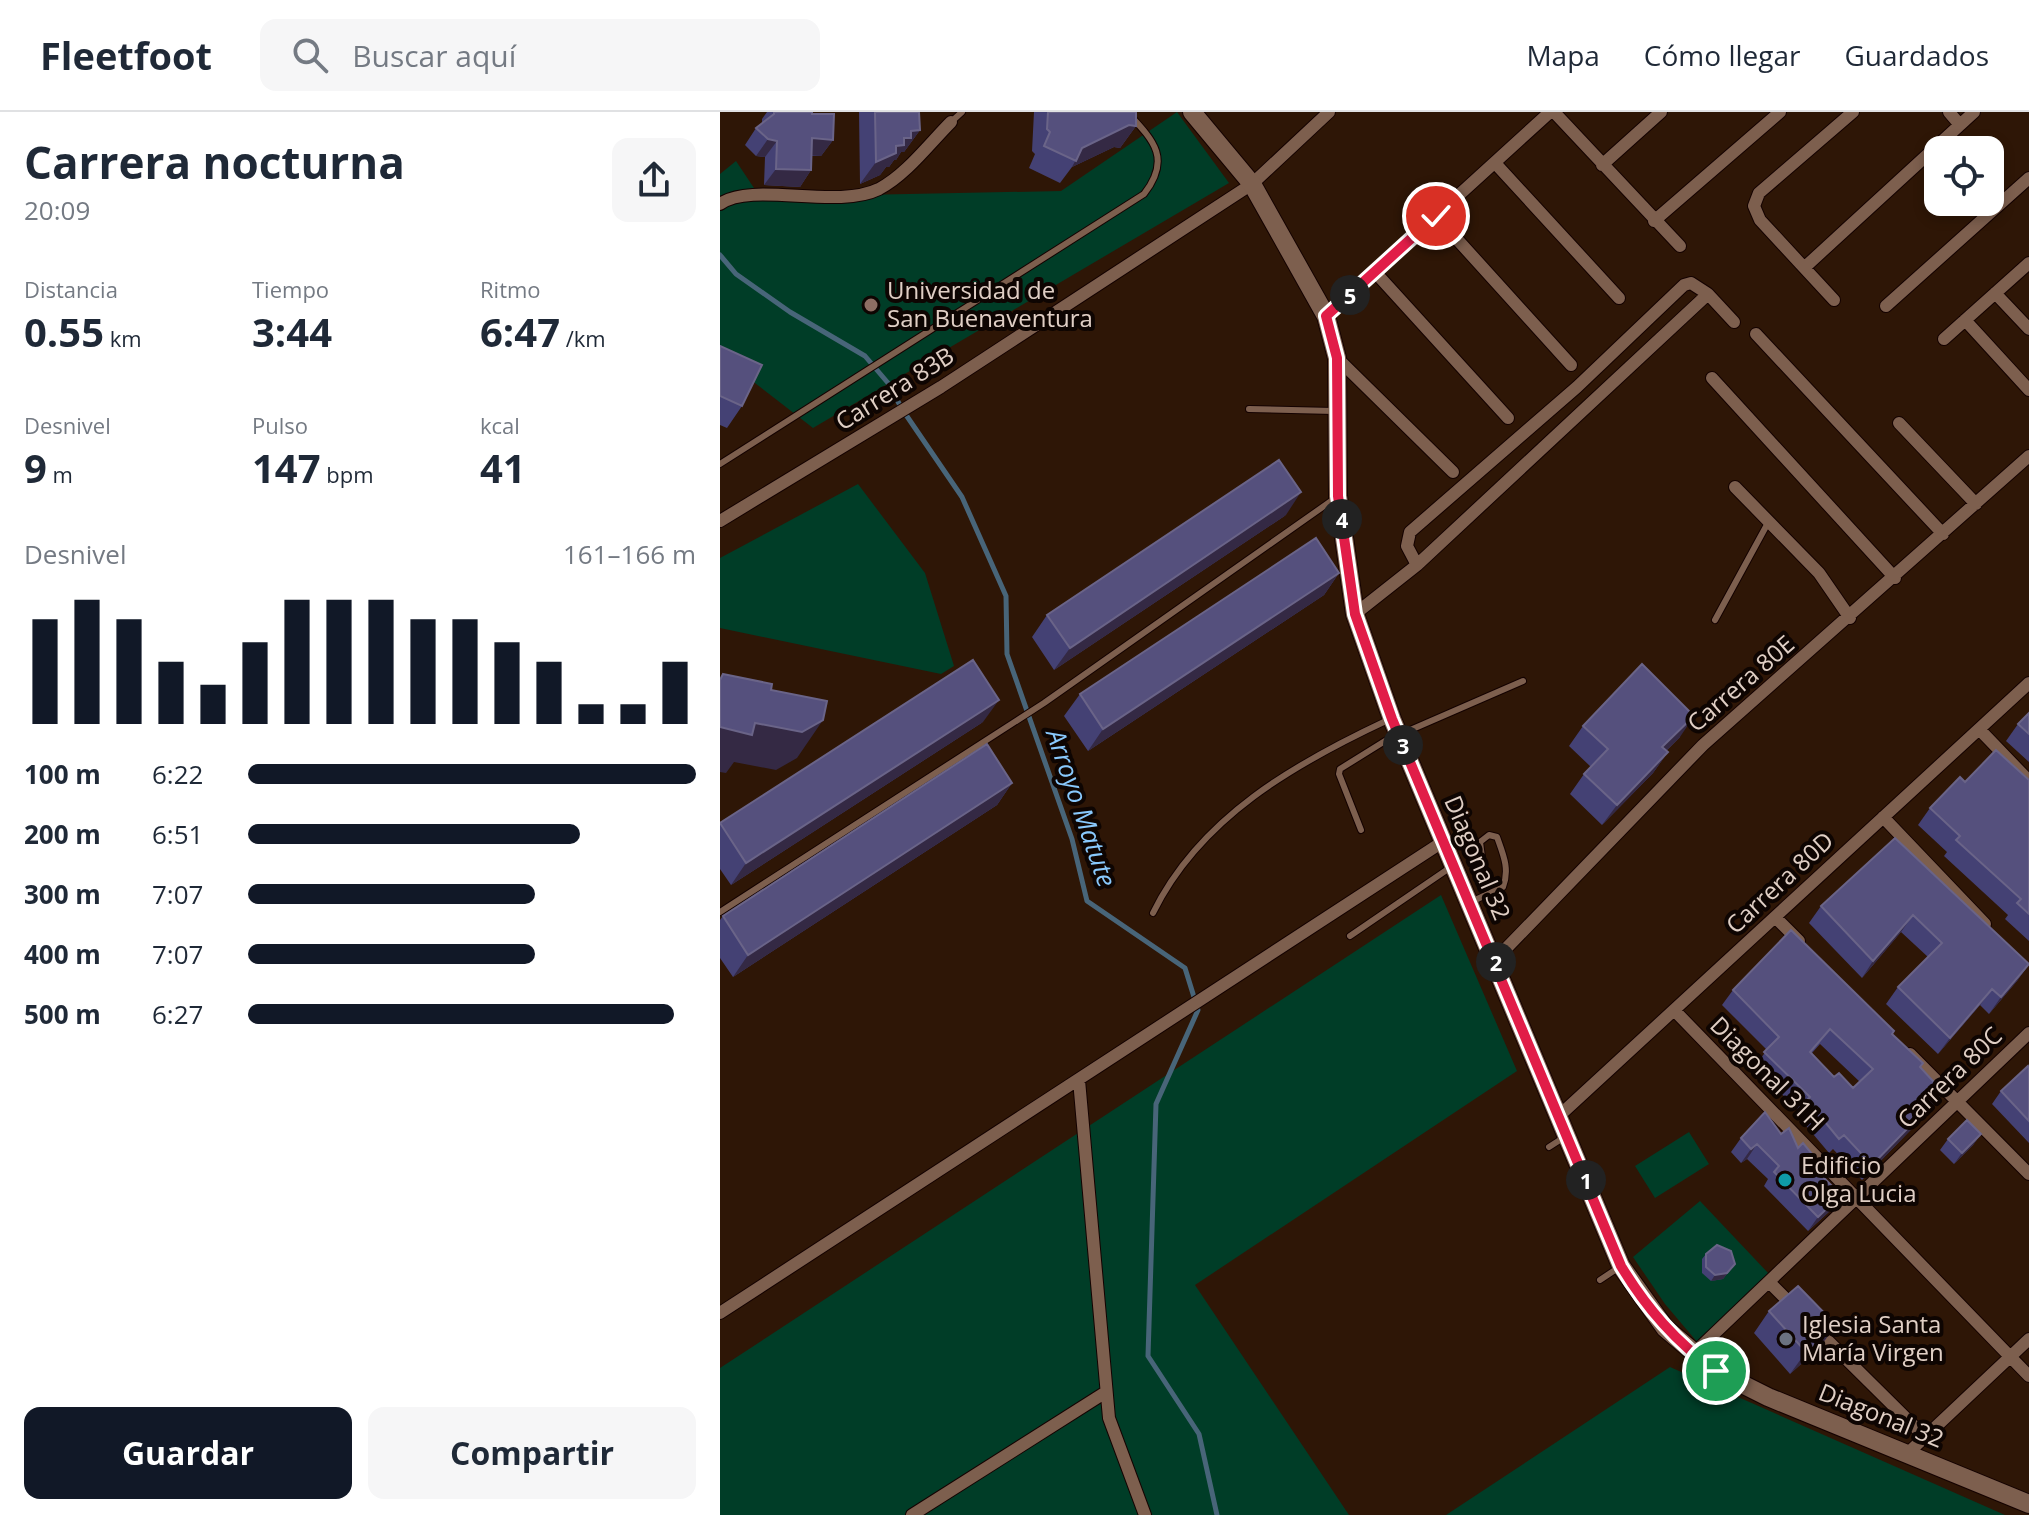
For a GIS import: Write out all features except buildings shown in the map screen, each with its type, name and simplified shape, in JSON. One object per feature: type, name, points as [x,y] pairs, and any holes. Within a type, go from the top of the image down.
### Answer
[{"type":"street","name":"Carrera 83B","points":[[720,521],[941,387],[1252,184],[1329,112]]},
{"type":"street","points":[[1529,112],[1539,123]]},
{"type":"street","points":[[1326,316],[1552,112],[1680,246]]},
{"type":"street","points":[[1602,165],[1661,112]]},
{"type":"street","points":[[1654,221],[1780,112]]},
{"type":"street","points":[[1834,300],[1760,220],[1754,206],[1759,193],[1853,112]]},
{"type":"street","points":[[1949,112],[1960,125]]},
{"type":"street","points":[[1805,267],[1974,112]]},
{"type":"street","name":"Diagonal 32","points":[[1195,113],[1252,184],[1326,316],[1337,358],[1338,496],[1355,614],[1395,728],[1621,1266],[1641,1298],[1693,1354],[1742,1385],[2029,1504]]},
{"type":"street","points":[[720,204],[744,197],[851,197],[877,190],[892,181],[951,122]]},
{"type":"street","points":[[1495,163],[1619,298]]},
{"type":"street","points":[[1886,306],[2029,178]]},
{"type":"street","points":[[1436,216],[1571,365]]},
{"type":"street","points":[[1944,339],[2029,263]]},
{"type":"street","points":[[1375,272],[1508,418]]},
{"type":"street","points":[[1417,565],[1407,546],[1410,532],[1577,387],[1684,285],[1691,283],[1708,294],[1734,322]]},
{"type":"street","points":[[1995,293],[2029,329]]},
{"type":"street","points":[[1355,614],[1375,602],[1417,565],[1708,294]]},
{"type":"street","points":[[1965,320],[2029,390]]},
{"type":"street","points":[[1756,334],[1943,534]]},
{"type":"street","points":[[1337,358],[1453,472]]},
{"type":"street","points":[[1712,378],[1895,578]]},
{"type":"street","points":[[1899,423],[1976,504]]},
{"type":"street","name":"Carrera 80E","points":[[1495,960],[1703,745],[1850,618],[2029,456]]},
{"type":"street","points":[[1735,487],[1819,573],[1850,618]]},
{"type":"street","name":"Carrera 80D","points":[[1560,1115],[2029,683]]},
{"type":"street","points":[[1979,729],[2029,781]]},
{"type":"street","points":[[1883,817],[1998,937]]},
{"type":"street","points":[[720,1313],[1444,841]]},
{"type":"street","points":[[1775,917],[1807,950]]},
{"type":"street","name":"Diagonal 31H","points":[[1674,1010],[2029,1376]]},
{"type":"street","name":"Carrera 80C","points":[[1693,1354],[2029,1033]]},
{"type":"street","points":[[1904,1047],[2029,1174]]},
{"type":"street","points":[[1079,1080],[1109,1418],[1145,1515]]},
{"type":"street","points":[[1769,1282],[1801,1314]]},
{"type":"street","points":[[1812,1325],[1925,1437]]},
{"type":"street","points":[[1908,1453],[2029,1339]]},
{"type":"street","points":[[912,1515],[1106,1392]]},
{"type":"lane","points":[[951,122],[962,112]]},
{"type":"lane","points":[[720,464],[1144,194],[1154,182],[1159,165],[1156,147],[1127,112]]},
{"type":"lane","points":[[1249,409],[1338,411]]},
{"type":"lane","points":[[720,912],[1044,703],[1338,496]]},
{"type":"lane","points":[[1715,620],[1769,521]]},
{"type":"lane","points":[[1153,913],[1161,897],[1203,843],[1252,796],[1309,758],[1523,681]]},
{"type":"lane","points":[[1361,830],[1339,774],[1340,769],[1385,741],[1395,728]]},
{"type":"lane","points":[[1470,903],[1503,887],[1507,866],[1497,837],[1489,835],[1480,842],[1480,850],[1494,891]]},
{"type":"lane","points":[[1350,936],[1454,866]]},
{"type":"lane","points":[[1549,1147],[1567,1135]]},
{"type":"lane","points":[[1600,1280],[1621,1266]]},
{"type":"green space","name":"Universidad de San Buenaventura","points":[[1177,112],[1229,183],[813,428],[720,356],[720,174],[736,161],[760,197],[1061,191]]},
{"type":"green space","points":[[858,484],[925,573],[954,666],[941,674],[720,628],[720,558]]},
{"type":"green space","points":[[1441,895],[1517,1071],[1195,1285],[1349,1515],[720,1515],[720,1368]]},
{"type":"green space","points":[[1689,1132],[1709,1164],[1655,1198],[1635,1166]]},
{"type":"green space","points":[[1700,1201],[1770,1275],[1698,1343],[1665,1304],[1633,1257]]},
{"type":"green space","points":[[1670,1367],[2005,1515],[1446,1515]]},
{"type":"waterway","name":"Arroyo Matute","points":[[720,255],[736,274],[790,312],[865,356],[888,383],[902,409],[962,497],[1006,596],[1007,654],[1072,839],[1087,901],[1185,968],[1198,1010],[1156,1104],[1148,1356],[1199,1434],[1217,1515]]},
{"type":"place","name":"Universidad de San Buenaventura","points":[[871,305]]},
{"type":"place","name":"Edificio Olga Lucia","points":[[1785,1180]]},
{"type":"place","name":"Iglesia Santa María Virgen","points":[[1786,1339]]},
{"type":"route","points":[[1436,216],[1326,316],[1337,358],[1338,496],[1355,614],[1392,719],[1621,1266],[1665,1328],[1716,1371]]}]
